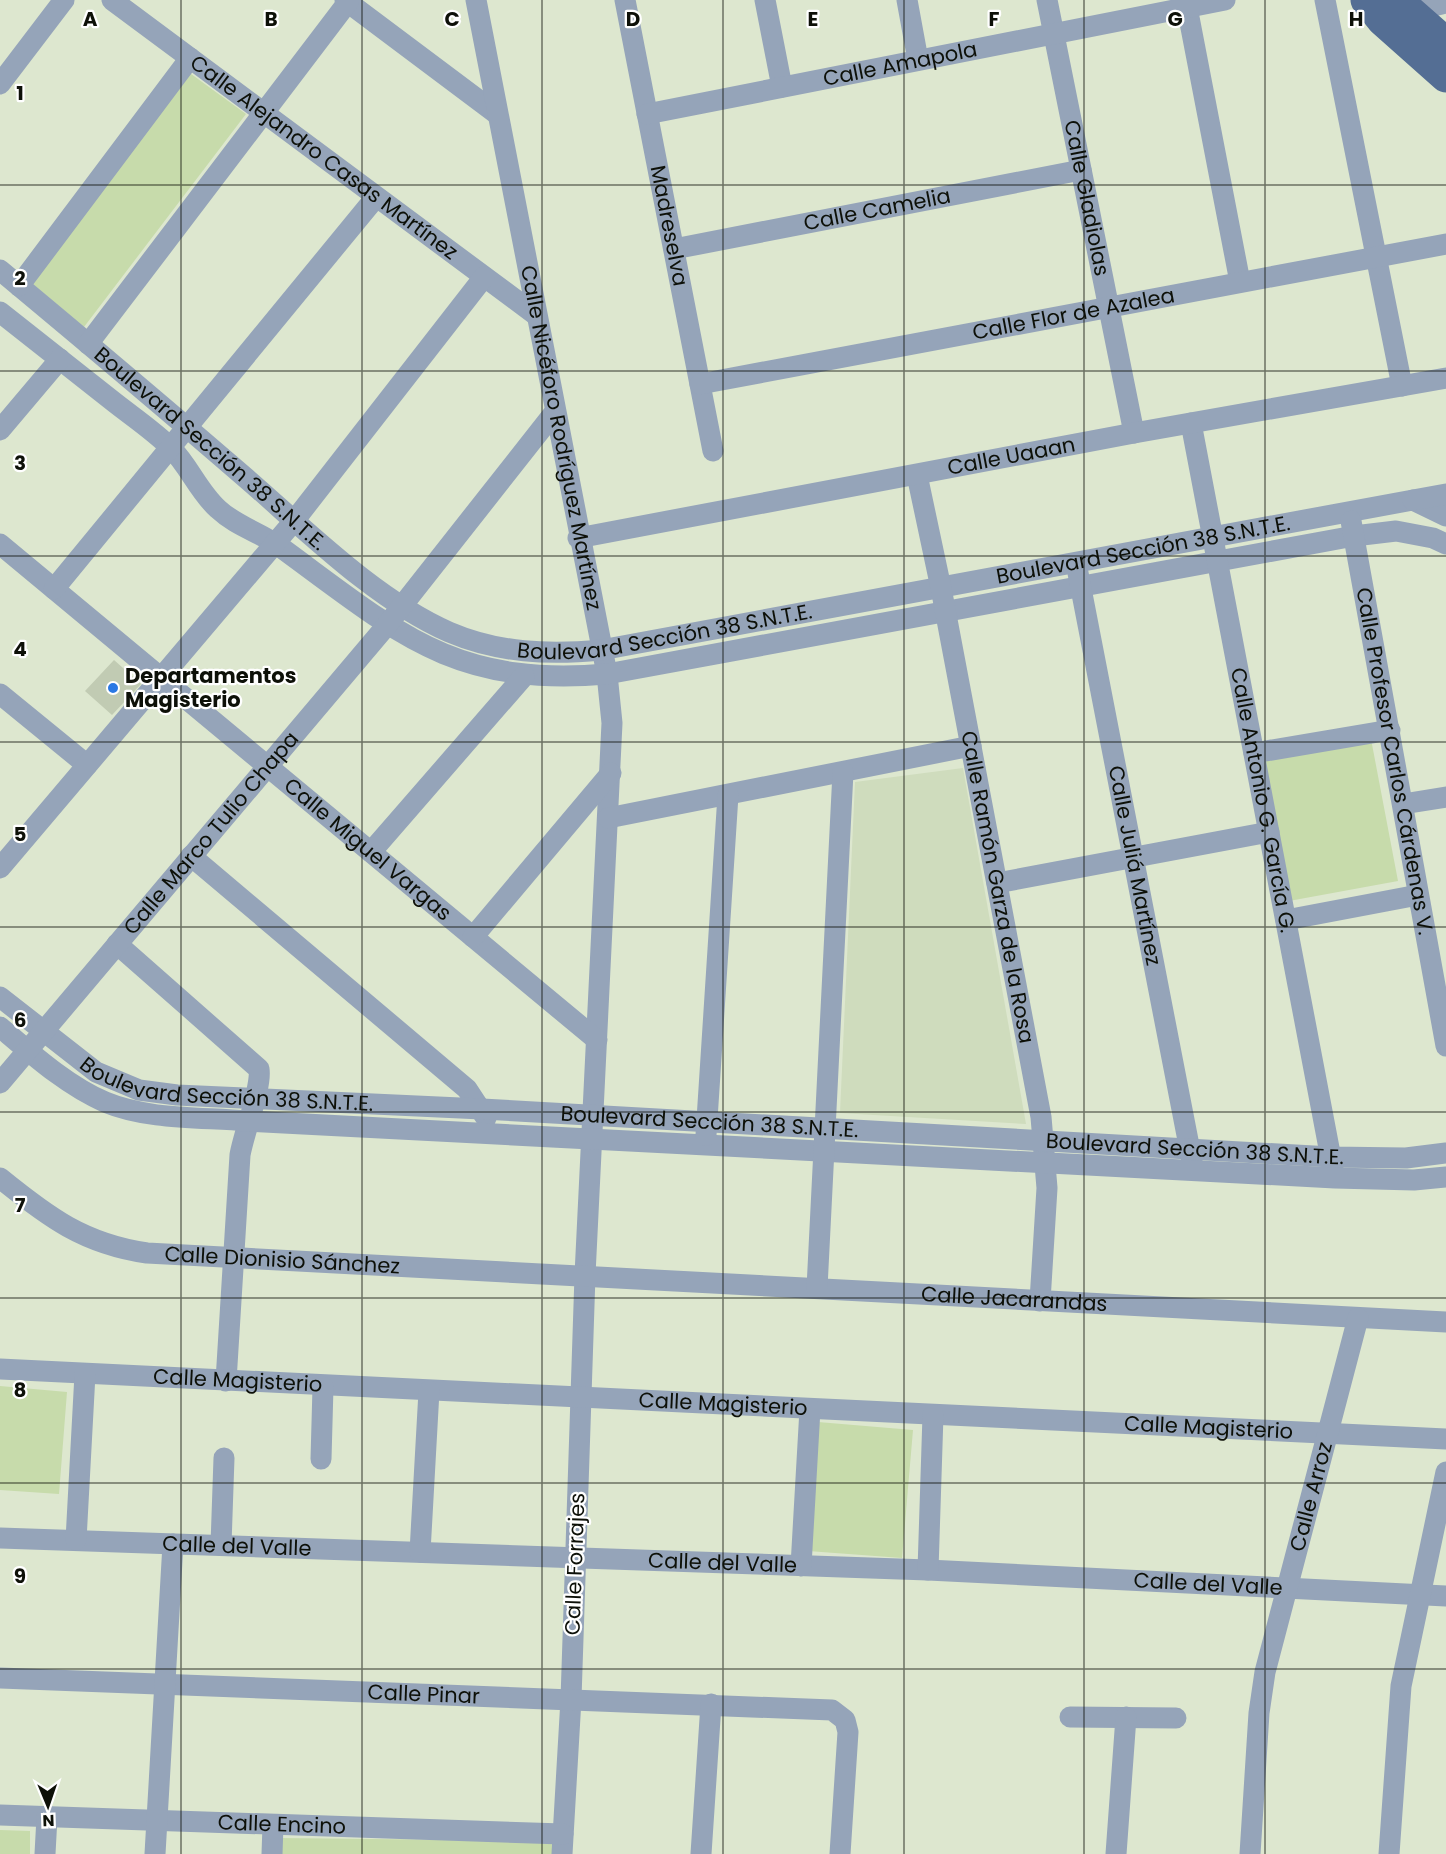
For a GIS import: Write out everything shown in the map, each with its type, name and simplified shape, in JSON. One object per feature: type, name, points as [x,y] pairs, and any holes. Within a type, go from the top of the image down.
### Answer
[{"type":"main road","points":[[1389,8],[1446,44]]},
{"type":"main road","points":[[1389,8],[1446,76]]},
{"type":"street","points":[[0,84],[64,0]]},
{"type":"street","name":"Calle Alejandro Casas Martínez","points":[[112,0],[536,315]]},
{"type":"street","name":"Calle Nicéforo Rodríguez Martínez","points":[[476,0],[578,538],[607,674],[612,723],[585,1275]]},
{"type":"street","name":"Madreselva","points":[[625,0],[713,451]]},
{"type":"street","points":[[765,0],[782,87]]},
{"type":"street","points":[[907,0],[918,60]]},
{"type":"street","name":"Calle Gladiolas","points":[[1047,0],[1134,434]]},
{"type":"street","name":"Calle Amapola","points":[[647,114],[1225,0]]},
{"type":"street","points":[[1324,0],[1402,386]]},
{"type":"street","points":[[88,344],[346,1],[497,114]]},
{"type":"street","points":[[1389,8],[1446,3]]},
{"type":"street","points":[[1187,8],[1240,282]]},
{"type":"street","points":[[19,286],[190,58]]},
{"type":"street","name":"Calle Camelia","points":[[674,249],[1081,170]]},
{"type":"street","points":[[54,589],[189,429],[376,197]]},
{"type":"street","name":"Calle Flor de Azalea","points":[[700,384],[1446,244]]},
{"type":"street","name":"Boulevard Sección 38 S.N.T.E.","points":[[0,270],[294,520],[401,607],[452,633],[503,648],[542,653],[601,650],[1446,494]]},
{"type":"street","points":[[4,856],[87,765],[276,543],[484,277]]},
{"type":"street","name":"Boulevard Sección 38 S.N.T.E.","points":[[0,312],[172,449],[216,508],[234,522],[276,543],[387,625],[447,657],[472,666],[524,676],[575,677],[607,674],[1354,536],[1396,531],[1433,538],[1446,544]]},
{"type":"street","points":[[0,430],[60,359]]},
{"type":"street","name":"Calle Uaaan","points":[[578,538],[1191,423],[1446,378]]},
{"type":"street","name":"Calle Marco Tulio Chapa","points":[[0,1083],[387,625],[554,413]]},
{"type":"street","name":"Calle Antonio G. García G.","points":[[1191,423],[1335,1178]]},
{"type":"street","name":"Calle Ramón Garza de la Rosa","points":[[917,475],[998,883],[1045,1141],[1040,1301]]},
{"type":"street","points":[[1413,500],[1446,516]]},
{"type":"street","name":"Calle Profesor Carlos Cárdenas V.","points":[[1349,512],[1446,1046]]},
{"type":"street","name":"Calle Miguel Vargas","points":[[0,544],[597,1040]]},
{"type":"street","name":"Calle Juliá Martínez","points":[[1076,563],[1194,1170]]},
{"type":"street","points":[[371,852],[524,676]]},
{"type":"street","points":[[0,694],[87,765]]},
{"type":"street","points":[[1254,753],[1390,730]]},
{"type":"street","points":[[608,818],[971,746]]},
{"type":"street","points":[[817,1288],[843,772]]},
{"type":"street","points":[[472,937],[611,773]]},
{"type":"street","points":[[705,1144],[728,795]]},
{"type":"street","points":[[1403,804],[1446,797]]},
{"type":"street","points":[[998,883],[1269,832]]},
{"type":"street","points":[[191,856],[467,1089],[482,1109],[492,1132]]},
{"type":"street","points":[[1286,920],[1418,895]]},
{"type":"street","points":[[117,944],[255,1063],[261,1078],[250,1110],[240,1155],[226,1382]]},
{"type":"street","name":"Boulevard Sección 38 S.N.T.E.","points":[[0,997],[96,1072],[139,1090],[177,1095],[250,1110],[492,1132],[824,1151],[1335,1178],[1414,1180],[1446,1177]]},
{"type":"street","name":"Boulevard Sección 38 S.N.T.E.","points":[[0,1027],[27,1050],[86,1092],[107,1102],[152,1113],[250,1110],[482,1109],[1331,1157],[1406,1158],[1446,1153]]},
{"type":"street","name":"Calle Dionisio Sánchez","points":[[0,1178],[53,1219],[102,1243],[147,1253],[585,1275]]},
{"type":"street","name":"Calle Jacarandas","points":[[585,1275],[1446,1322]]},
{"type":"street","name":"Calle Forrajes","points":[[563,1844],[571,1698],[585,1275]]},
{"type":"street","name":"Calle Arroz","points":[[1250,1854],[1262,1692],[1358,1318]]},
{"type":"street","name":"Calle Magisterio","points":[[0,1369],[323,1387],[1446,1440]]},
{"type":"street","points":[[76,1540],[85,1374]]},
{"type":"street","points":[[321,1459],[323,1387]]},
{"type":"street","points":[[420,1552],[429,1391]]},
{"type":"street","points":[[801,1566],[810,1409]]},
{"type":"street","points":[[928,1570],[933,1415]]},
{"type":"street","points":[[221,1545],[224,1458]]},
{"type":"street","points":[[1389,1854],[1400,1697],[1446,1472]]},
{"type":"street","name":"Calle del Valle","points":[[0,1538],[928,1570],[1446,1596]]},
{"type":"street","points":[[155,1854],[173,1544]]},
{"type":"street","name":"Calle Pinar","points":[[0,1678],[824,1708],[832,1710],[844,1720],[848,1732],[840,1854]]},
{"type":"street","points":[[701,1854],[711,1704]]},
{"type":"street","points":[[1070,1717],[1176,1718]]},
{"type":"street","points":[[1116,1854],[1126,1717]]},
{"type":"street","name":"Calle Encino","points":[[0,1815],[273,1825],[563,1844]]},
{"type":"street","points":[[45,1854],[47,1816]]},
{"type":"street","points":[[272,1854],[273,1825]]},
{"type":"shaded area","points":[[187,71],[246,114],[84,327],[30,282]]},
{"type":"shaded area","points":[[1371,739],[1398,881],[1289,901],[1261,760]]},
{"type":"shaded area","points":[[963,768],[1026,1124],[840,1113],[855,782]]},
{"type":"shaded area","points":[[0,1386],[67,1392],[59,1494],[0,1490]]},
{"type":"shaded area","points":[[818,1422],[913,1430],[902,1558],[808,1551]]},
{"type":"shaded area","points":[[0,1830],[30,1831],[30,1854],[0,1854]]},
{"type":"shaded area","points":[[279,1838],[554,1841],[554,1854],[279,1854]]},
{"type":"building","name":"Departamentos Magisterio","points":[[114,660],[141,684],[112,715],[85,691]]},
{"type":"place","name":"Departamentos Magisterio","points":[[113,688]]}]
